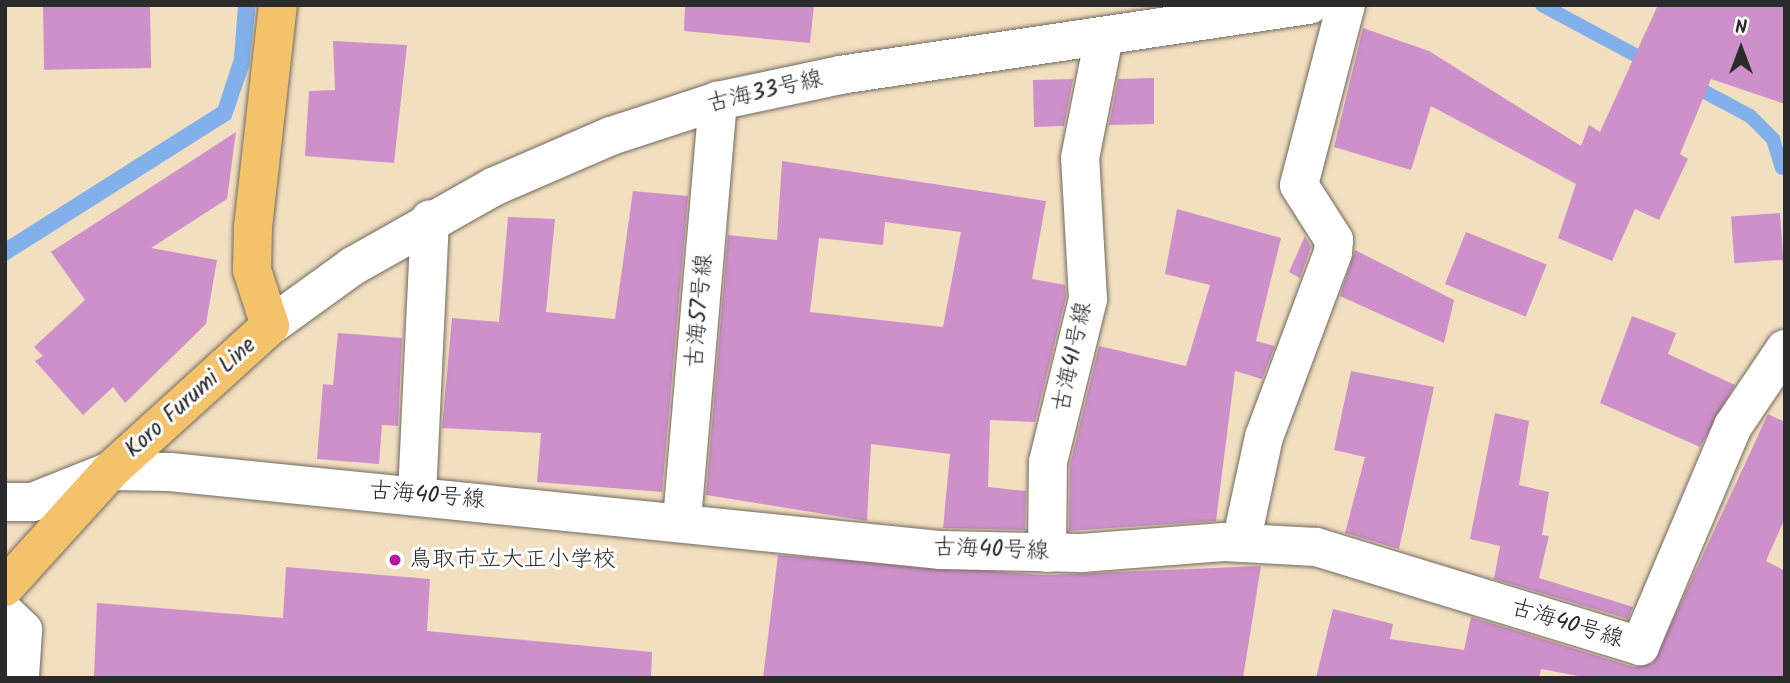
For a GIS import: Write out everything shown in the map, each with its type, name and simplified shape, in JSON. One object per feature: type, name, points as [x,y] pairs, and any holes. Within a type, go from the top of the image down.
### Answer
[{"type":"main road","name":"Koro Furumi Line","points":[[5,587],[110,471],[270,326],[252,270],[253,227],[278,5]]},
{"type":"street","name":"古海33号線","points":[[270,326],[430,219],[611,136],[718,101],[840,75],[1104,37],[1156,17],[1310,5]]},
{"type":"street","points":[[1241,543],[1264,437],[1333,252],[1334,240],[1299,185],[1346,5]]},
{"type":"street","name":"古海41号線","points":[[1047,553],[1048,462],[1088,299],[1080,158],[1104,37]]},
{"type":"street","name":"古海57号線","points":[[682,520],[718,101]]},
{"type":"street","points":[[417,495],[430,219]]},
{"type":"street","name":"古海40号線","points":[[5,502],[33,502],[110,471],[417,495],[682,520],[940,550],[1047,553],[1241,543],[1316,547],[1639,662],[1734,426],[1785,349]]},
{"type":"street","points":[[5,613],[23,630],[20,678]]},
{"type":"water","points":[[238,5],[255,5],[255,12],[249,67],[231,119],[5,262],[5,242],[218,107],[234,58]]},
{"type":"building","points":[[150,5],[151,68],[44,70],[43,7]]},
{"type":"building","points":[[685,5],[814,5],[810,43],[684,31]]},
{"type":"building","points":[[1658,5],[1785,5],[1785,104],[1711,79],[1680,154],[1688,159],[1659,220],[1635,209],[1612,261],[1558,238],[1576,184],[1431,106],[1411,170],[1334,147],[1363,28],[1429,51],[1581,146],[1589,125],[1600,132]]},
{"type":"building","points":[[333,41],[407,45],[394,163],[305,156],[309,91],[335,90]]},
{"type":"building","points":[[1154,78],[1154,124],[1109,125],[1118,79]]},
{"type":"building","points":[[1073,79],[1064,126],[1034,127],[1033,80]]},
{"type":"building","points":[[236,132],[227,199],[151,248],[217,260],[206,324],[125,403],[113,387],[83,415],[35,361],[43,356],[34,347],[85,300],[51,252]]},
{"type":"building","points":[[782,161],[1046,201],[1032,279],[1065,285],[1066,297],[1035,422],[990,420],[988,487],[1026,491],[1025,530],[943,528],[950,454],[871,444],[867,521],[706,495],[728,235],[777,240]],"holes":[[[885,222],[961,232],[943,327],[810,312],[819,238],[883,245]]]},
{"type":"building","points":[[633,191],[688,196],[662,492],[537,482],[541,433],[442,428],[452,318],[499,322],[508,217],[555,219],[546,312],[615,319]]},
{"type":"building","points":[[1177,209],[1281,238],[1256,341],[1275,346],[1262,379],[1235,371],[1216,521],[1069,531],[1070,465],[1099,346],[1186,366],[1210,285],[1165,274]]},
{"type":"building","points":[[1780,213],[1783,260],[1734,263],[1731,216]]},
{"type":"building","points":[[1466,232],[1547,265],[1526,317],[1445,284]]},
{"type":"building","points":[[1305,236],[1311,247],[1300,278],[1289,272]]},
{"type":"building","points":[[1355,250],[1454,300],[1444,343],[1340,296]]},
{"type":"building","points":[[1632,316],[1676,333],[1668,354],[1735,385],[1700,447],[1600,403]]},
{"type":"building","points":[[338,333],[402,338],[398,426],[382,425],[379,464],[317,459],[323,384],[333,385]]},
{"type":"building","points":[[1351,371],[1434,387],[1399,549],[1345,533],[1365,457],[1334,450]]},
{"type":"building","points":[[1495,413],[1529,421],[1519,485],[1549,492],[1542,535],[1549,536],[1539,578],[1633,607],[1628,619],[1494,579],[1500,546],[1470,539]]},
{"type":"building","points":[[1768,414],[1785,422],[1785,518],[1766,561],[1785,571],[1785,678],[1589,678],[1541,669],[1539,678],[1316,678],[1333,609],[1393,624],[1390,639],[1464,650],[1471,617],[1634,667],[1653,663]]},
{"type":"building","points":[[778,555],[1046,575],[1261,566],[1243,678],[763,678]]},
{"type":"building","points":[[286,567],[430,579],[427,631],[652,652],[651,678],[94,678],[97,603],[283,618]]},
{"type":"waterway","points":[[1542,5],[1650,63]]},
{"type":"waterway","points":[[1690,84],[1750,116],[1773,139],[1782,168]]},
{"type":"place","name":"鳥取市立大正小学校","points":[[395,560]]}]
